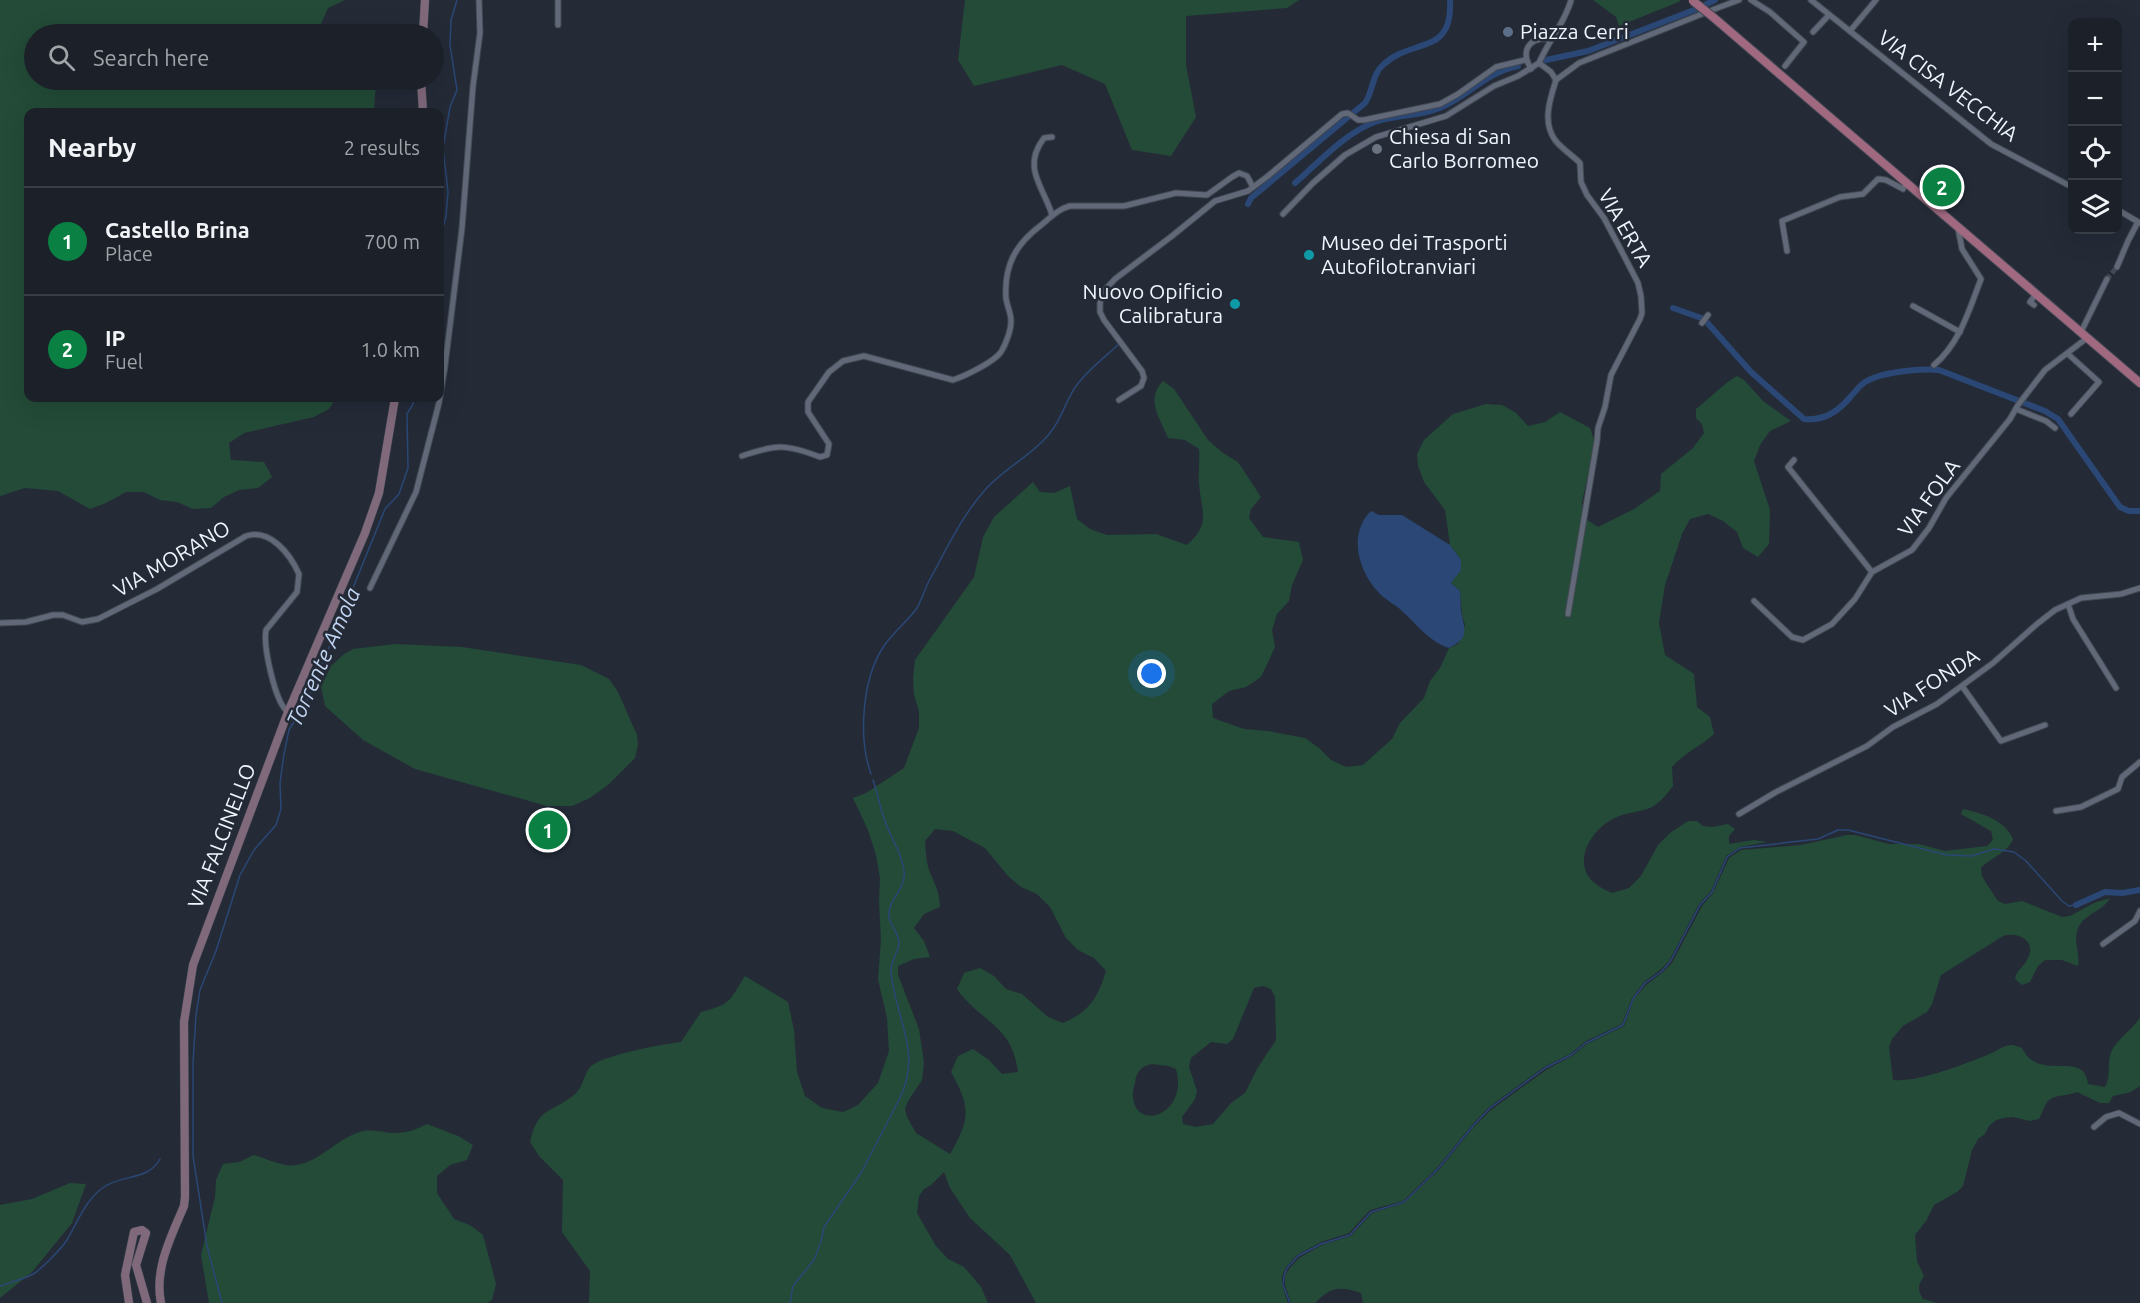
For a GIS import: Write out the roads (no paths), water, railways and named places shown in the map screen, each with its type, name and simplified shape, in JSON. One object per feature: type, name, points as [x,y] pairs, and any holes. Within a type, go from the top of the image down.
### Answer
[{"type":"main road","points":[[1693,1],[1713,14],[2140,383]]},
{"type":"street","points":[[424,24],[425,0]]},
{"type":"street","points":[[444,372],[462,228],[473,86],[480,33],[479,0]]},
{"type":"street","points":[[558,0],[558,25]]},
{"type":"street","points":[[1283,214],[1313,183],[1346,155],[1376,137],[1446,116],[1494,86],[1531,69],[1539,63],[1571,0]]},
{"type":"street","points":[[1713,14],[1739,0]]},
{"type":"street","points":[[1751,0],[1770,12],[1804,42],[1785,66]]},
{"type":"street","name":"VIA CISA VECCHIA","points":[[1811,0],[1990,144],[2068,185]]},
{"type":"street","points":[[1850,31],[1875,0]]},
{"type":"street","points":[[1539,63],[1551,72],[1556,80],[1579,63],[1702,14]]},
{"type":"street","points":[[1813,32],[1829,15]]},
{"type":"street","points":[[1531,69],[1525,60],[1525,54],[1531,44],[1544,38],[1550,39]]},
{"type":"street","points":[[1119,400],[1141,386],[1144,376],[1100,312],[1104,291],[1115,279],[1215,201],[1238,195],[1253,187],[1342,114],[1349,113],[1355,118],[1364,120],[1440,104],[1496,67],[1525,60]]},
{"type":"street","name":"VIA ERTA","points":[[1556,80],[1548,111],[1550,130],[1554,138],[1580,163],[1581,182],[1587,195],[1604,219],[1638,283],[1642,313],[1611,375],[1598,428],[1568,614]]},
{"type":"street","points":[[422,90],[423,108]]},
{"type":"street","points":[[1052,137],[1044,138],[1033,161],[1037,181],[1052,215]]},
{"type":"street","points":[[742,456],[775,446],[797,449],[820,458],[826,454],[830,444],[808,412],[808,402],[829,372],[843,361],[855,357],[870,357],[953,380],[992,360],[1001,352],[1010,327],[1006,297],[1007,273],[1014,254],[1023,239],[1062,208],[1124,206],[1176,193],[1207,195],[1239,174],[1247,176],[1253,187]]},
{"type":"street","points":[[1787,251],[1782,221],[1833,200],[1863,194],[1878,179],[1886,180],[1903,189],[1906,183]]},
{"type":"street","points":[[2117,267],[2127,241],[2139,222],[2122,212]]},
{"type":"street","points":[[1934,365],[1942,358],[1960,332],[1981,279],[1962,249],[1958,228]]},
{"type":"street","points":[[2084,335],[2107,279]]},
{"type":"street","points":[[2030,302],[2036,294]]},
{"type":"street","points":[[1913,306],[1960,332]]},
{"type":"street","points":[[1702,323],[1708,315]]},
{"type":"street","name":"VIA FOLA","points":[[1754,601],[1792,637],[1803,640],[1832,624],[1855,599],[1872,572],[1912,550],[1929,528],[1946,498],[2010,419],[2045,370],[2067,354],[2084,335]]},
{"type":"street","points":[[2067,354],[2099,382],[2071,414]]},
{"type":"street","name":"VIA FALCINELLO","points":[[161,1303],[159,1286],[163,1258],[184,1206],[185,1197],[184,1022],[193,965],[288,712],[365,533],[379,493],[394,402]]},
{"type":"street","points":[[370,588],[416,492],[439,402]]},
{"type":"street","points":[[2017,407],[2055,428]]},
{"type":"street","points":[[1794,460],[1788,467],[1872,572]]},
{"type":"street","name":"VIA MORANO","points":[[0,623],[26,622],[53,615],[63,615],[82,622],[98,619],[157,589],[246,536],[265,535],[272,538],[300,574],[297,592],[266,630],[265,636],[267,660],[277,693],[284,709],[288,712]]},
{"type":"street","name":"VIA FONDA","points":[[1739,814],[1776,792],[1867,746],[1893,727],[1928,710],[1993,663],[2048,615],[2081,598],[2121,594],[2140,588]]},
{"type":"street","points":[[2068,604],[2073,619],[2116,688]]},
{"type":"street","points":[[1962,686],[2001,741],[2045,725]]},
{"type":"street","points":[[2056,811],[2080,807],[2118,789],[2122,777],[2140,762]]},
{"type":"street","points":[[2103,944],[2135,921],[2140,911]]},
{"type":"street","points":[[2094,1127],[2106,1118],[2119,1113],[2140,1124]]},
{"type":"street","points":[[129,1303],[124,1275],[134,1232],[142,1230],[146,1233],[136,1265],[147,1303]]},
{"type":"water","points":[[1371,511],[1379,515],[1402,515],[1450,545],[1461,560],[1461,570],[1451,583],[1460,591],[1464,627],[1464,635],[1455,645],[1449,648],[1430,637],[1380,594],[1366,575],[1358,542],[1359,531]]},
{"type":"waterway","name":"Torrente Amola","points":[[444,142],[450,107],[457,90],[450,45],[451,20],[457,0]]},
{"type":"waterway","points":[[1248,204],[1251,198],[1365,103],[1377,73],[1383,65],[1406,51],[1438,38],[1445,30],[1449,18],[1450,0]]},
{"type":"waterway","points":[[1546,60],[1588,51],[1715,0]]},
{"type":"waterway","points":[[1295,183],[1333,149],[1364,127],[1383,119],[1417,114],[1442,107],[1496,74],[1518,66]]},
{"type":"waterway","name":"Torrente Amola","points":[[444,157],[448,192],[444,224]]},
{"type":"waterway","points":[[1673,308],[1704,319],[1751,372],[1804,419],[1825,417],[1831,414],[1842,406],[1861,385],[1872,379],[1890,373],[1922,370],[1939,370],[2045,411],[2058,419],[2120,507],[2129,511],[2140,511]]},
{"type":"waterway","points":[[871,774],[864,743],[864,708],[871,674],[884,646],[917,608],[949,544],[977,500],[993,482],[1043,441],[1057,423],[1078,383],[1119,344]]},
{"type":"waterway","name":"Torrente Amola","points":[[222,1303],[207,1246],[193,1156],[193,1063],[200,990],[216,951],[240,875],[254,850],[276,825],[281,809],[280,783],[289,730],[308,699],[385,509],[399,494],[408,468],[407,414],[413,402]]},
{"type":"waterway","points":[[790,1303],[793,1286],[814,1260],[824,1227],[861,1173],[900,1098],[909,1065],[906,1036],[891,973],[899,943],[889,917],[891,905],[903,883],[904,870],[885,822],[873,780]]},
{"type":"waterway","points":[[1290,1303],[1283,1285],[1284,1276],[1287,1268],[1298,1256],[1321,1244],[1350,1235],[1371,1212],[1404,1202],[1437,1170],[1490,1108],[1545,1068],[1571,1055],[1586,1043],[1623,1025],[1633,999],[1645,983],[1661,972],[1670,962],[1700,905],[1712,892],[1727,857],[1740,848],[1818,839],[1838,830],[1848,830],[1947,855],[1972,856],[1994,849],[2014,852],[2026,861],[2062,901],[2069,906],[2076,905]]},
{"type":"waterway","points":[[2076,905],[2105,892],[2122,893],[2140,890]]},
{"type":"waterway","points":[[0,1286],[35,1273],[47,1262],[65,1243],[92,1198],[104,1187],[149,1171],[160,1159]]},
{"type":"tunnel","points":[[2107,279],[2117,267]]},
{"type":"place","name":"Piazza Cerri","points":[[1508,32]]},
{"type":"place","name":"Chiesa di San Carlo Borromeo","points":[[1377,149]]},
{"type":"place","name":"IP","points":[[1942,187]]},
{"type":"place","name":"Museo dei Trasporti Autofilotranviari","points":[[1309,255]]},
{"type":"place","name":"Nuovo Opificio Calibratura","points":[[1235,304]]},
{"type":"place","name":"Castello Brina","points":[[548,830]]}]
